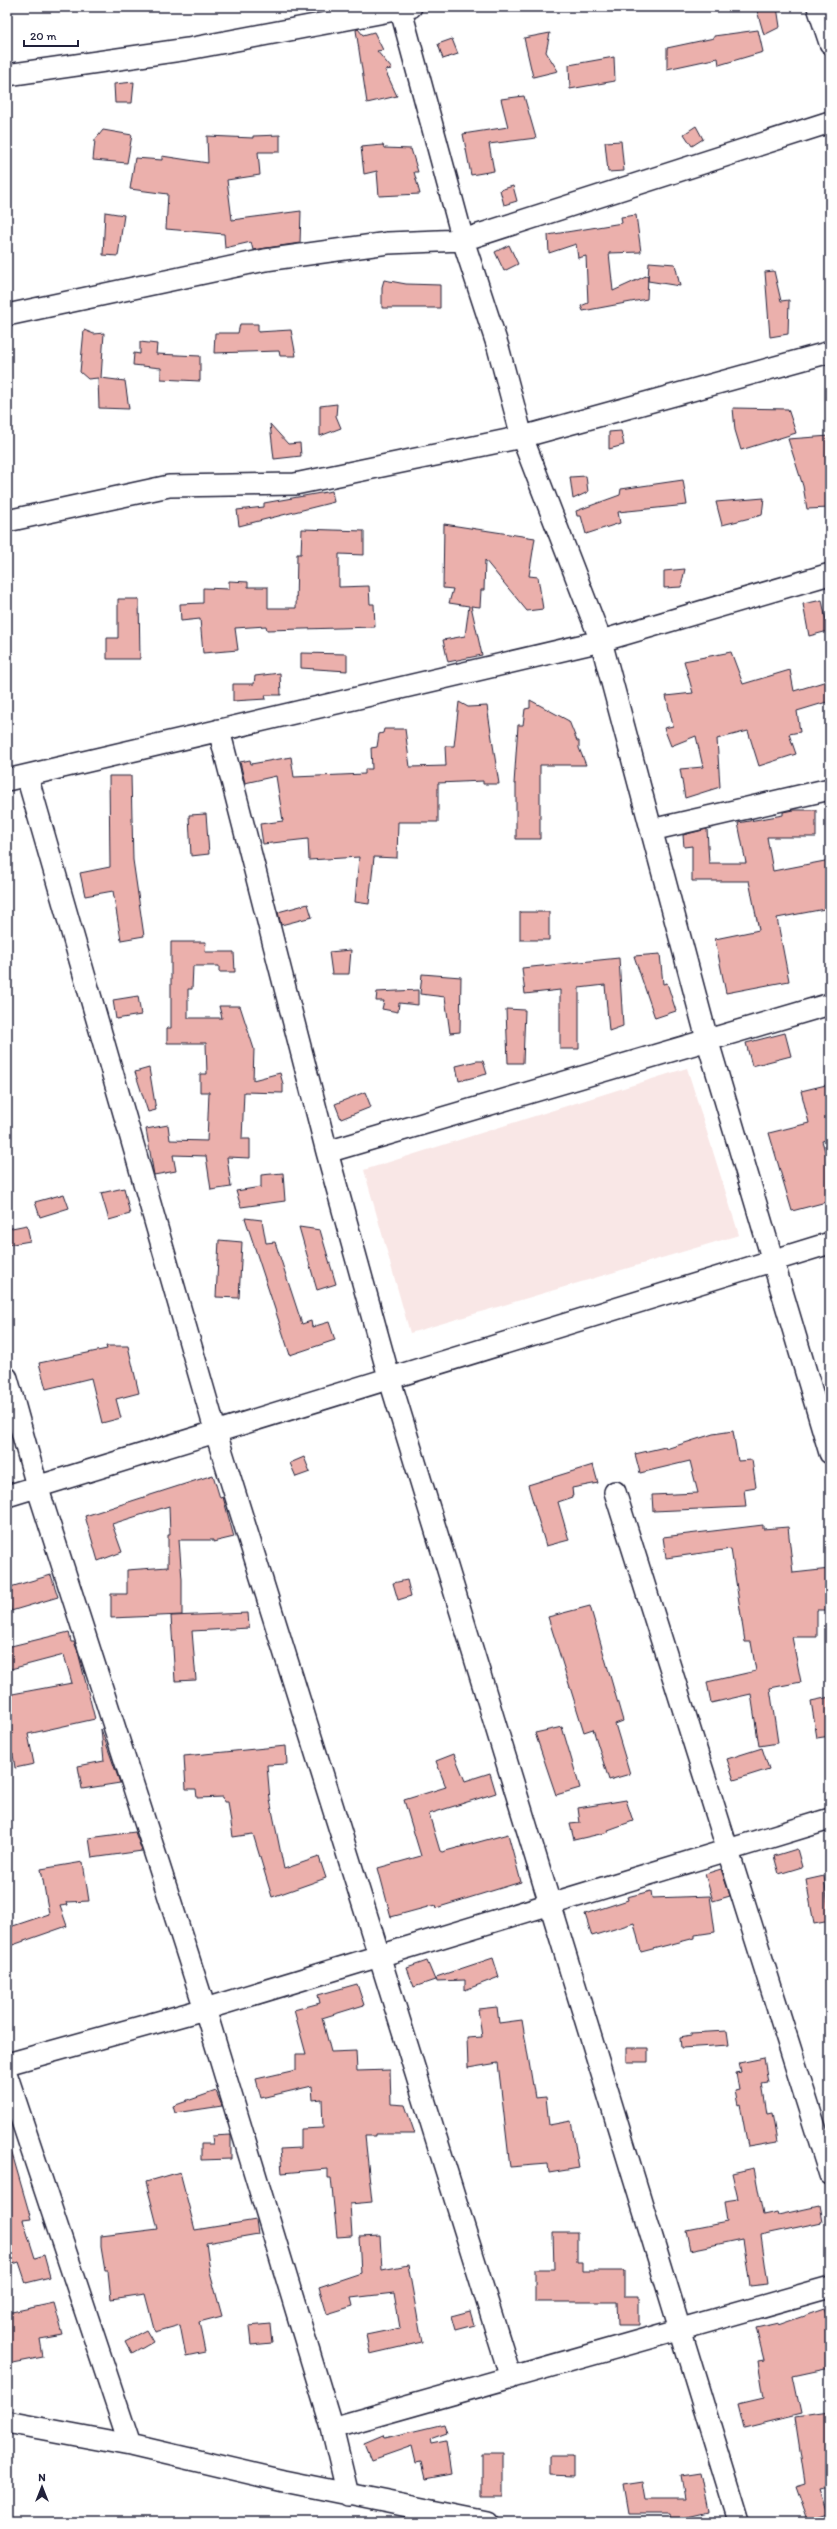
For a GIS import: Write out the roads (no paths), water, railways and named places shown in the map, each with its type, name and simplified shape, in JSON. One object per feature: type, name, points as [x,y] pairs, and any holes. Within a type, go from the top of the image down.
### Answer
[{"type":"street","points":[[818,7],[830,43]]},
{"type":"street","points":[[7,75],[188,49],[404,8],[463,240],[498,347],[522,437],[601,641],[650,830],[707,1039],[774,1260],[830,1453]]},
{"type":"street","points":[[7,315],[265,260],[388,243],[463,240],[830,122]]},
{"type":"street","points":[[7,520],[169,486],[295,484],[522,437],[830,352]]},
{"type":"street","points":[[7,780],[601,641],[830,574]]},
{"type":"street","points":[[219,730],[328,1152],[389,1378],[552,1904],[739,2522]]},
{"type":"street","points":[[27,776],[216,1432],[511,2378]]},
{"type":"street","points":[[650,830],[830,789]]},
{"type":"street","points":[[328,1152],[707,1039],[830,1004]]},
{"type":"street","points":[[7,1496],[830,1243]]},
{"type":"street","points":[[7,1378],[37,1486],[205,2009],[332,2428],[348,2495]]},
{"type":"street","points":[[615,1492],[830,2175]]},
{"type":"street","points":[[7,2064],[205,2009],[830,1819]]},
{"type":"street","points":[[7,2076],[130,2445]]},
{"type":"street","points":[[332,2428],[830,2287]]},
{"type":"street","points":[[7,2422],[130,2445],[348,2495],[486,2522]]}]
